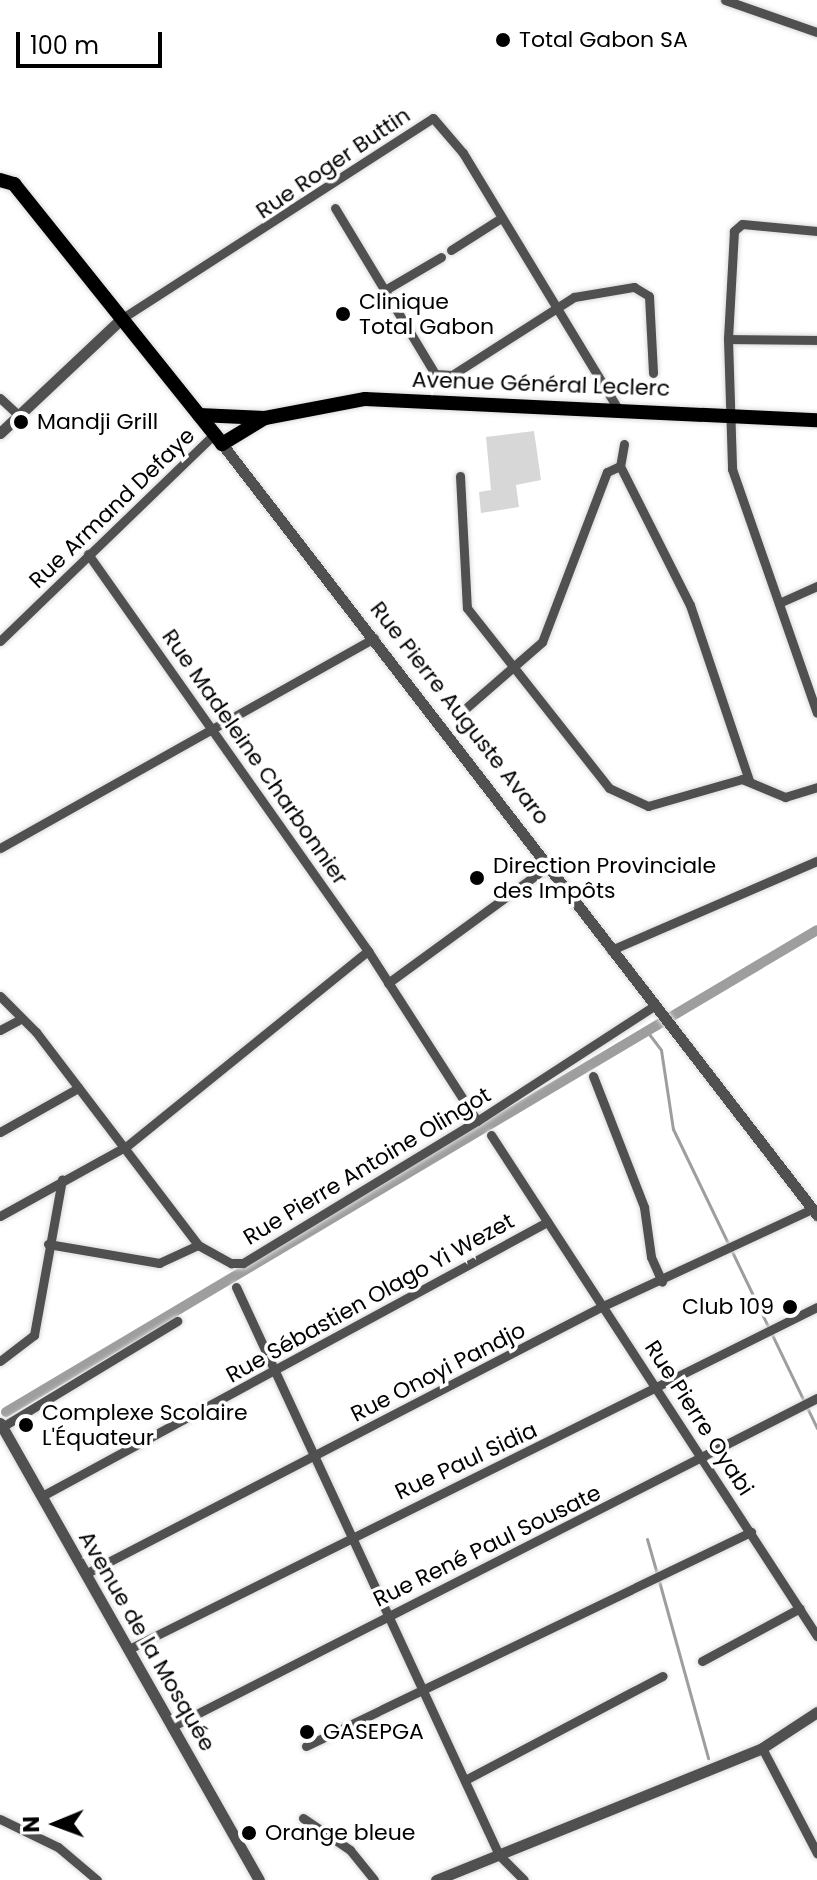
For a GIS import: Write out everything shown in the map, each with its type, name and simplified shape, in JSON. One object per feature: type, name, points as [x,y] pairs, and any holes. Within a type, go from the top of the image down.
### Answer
[{"type":"main road","name":"Rue Pierre Auguste Avaro","points":[[0,180],[14,184],[218,439]]},
{"type":"main road","name":"Avenue Général Leclerc","points":[[265,418],[365,399],[817,420]]},
{"type":"main road","points":[[199,415],[265,418]]},
{"type":"main road","points":[[218,439],[265,418]]},
{"type":"street","points":[[725,0],[817,32]]},
{"type":"street","name":"Rue Roger Buttin","points":[[121,319],[433,118],[463,153],[618,409]]},
{"type":"street","points":[[335,208],[435,374],[445,377],[557,306],[599,289],[646,291],[653,373]]},
{"type":"street","points":[[451,250],[501,218]]},
{"type":"street","points":[[817,231],[742,224],[734,231],[728,339],[732,469],[817,710]]},
{"type":"street","points":[[385,290],[441,257]]},
{"type":"street","points":[[0,433],[121,319]]},
{"type":"street","points":[[728,339],[817,340]]},
{"type":"street","points":[[0,398],[18,415]]},
{"type":"street","name":"Rue Armand Defaye","points":[[0,641],[88,554],[218,439]]},
{"type":"street","name":"Rue Pierre Auguste Avaro","points":[[218,439],[815,1212]]},
{"type":"street","points":[[624,444],[620,466],[690,605],[749,780]]},
{"type":"street","points":[[466,708],[542,642],[607,472],[620,466]]},
{"type":"street","points":[[460,476],[462,594],[510,670],[609,788],[648,806],[749,780],[785,797],[817,787]]},
{"type":"street","name":"Rue Madeleine Charbonnier","points":[[88,554],[368,951],[477,1121]]},
{"type":"street","points":[[779,603],[817,586]]},
{"type":"street","points":[[0,848],[208,728],[374,638]]},
{"type":"street","points":[[611,950],[817,861]]},
{"type":"street","points":[[388,983],[550,865]]},
{"type":"street","points":[[0,1216],[127,1146],[368,951]]},
{"type":"street","name":"Rue Pierre Antoine Olingot","points":[[0,996],[19,1020],[36,1032],[127,1146],[198,1245],[220,1259],[243,1263],[657,1010]]},
{"type":"street","points":[[0,1030],[19,1020]]},
{"type":"street","points":[[593,1076],[644,1207],[651,1257],[662,1282]]},
{"type":"street","points":[[0,1132],[78,1088]]},
{"type":"street","name":"Rue Pierre Oyabi","points":[[491,1135],[706,1458],[817,1636]]},
{"type":"street","points":[[0,1361],[34,1335],[62,1180]]},
{"type":"street","name":"Rue Onoyi Pandjo","points":[[85,1574],[603,1306],[815,1212]]},
{"type":"street","name":"Rue Sébastien Olago Yi Wezet","points":[[42,1496],[547,1222]]},
{"type":"street","points":[[48,1244],[159,1263],[198,1245]]},
{"type":"street","points":[[236,1287],[392,1613],[499,1855],[524,1880]]},
{"type":"street","name":"Rue Paul Sidia","points":[[131,1648],[354,1534],[659,1388],[817,1307]]},
{"type":"street","points":[[1,1424],[177,1321]]},
{"type":"street","name":"Rue René Paul Sousate","points":[[173,1726],[392,1613],[706,1458],[810,1401]]},
{"type":"street","name":"Avenue de la Mosquée","points":[[1,1424],[85,1574],[131,1648],[259,1880]]},
{"type":"street","points":[[306,1746],[751,1532]]},
{"type":"street","points":[[702,1661],[800,1608]]},
{"type":"street","points":[[467,1779],[662,1676]]},
{"type":"street","points":[[436,1880],[762,1748],[817,1712]]},
{"type":"street","points":[[762,1748],[817,1853]]},
{"type":"street","points":[[303,1818],[350,1850],[374,1880]]},
{"type":"street","points":[[0,1819],[58,1847],[97,1880]]},
{"type":"shaded area","points":[[534,431],[541,480],[516,485],[519,507],[481,513],[479,492],[491,490],[486,437]]},
{"type":"waterway","points":[[6,1412],[817,930]]},
{"type":"waterway","points":[[646,1030],[661,1050],[673,1129],[817,1428]]},
{"type":"waterway","points":[[647,1539],[657,1574]]},
{"type":"waterway","points":[[659,1581],[708,1758]]},
{"type":"place","name":"Total Gabon SA","points":[[503,40]]},
{"type":"place","name":"Clinique Total Gabon","points":[[343,314]]},
{"type":"place","name":"Mandji Grill","points":[[21,422]]},
{"type":"place","name":"Direction Provinciale des Impôts","points":[[477,878]]},
{"type":"place","name":"Club 109","points":[[790,1307]]},
{"type":"place","name":"Complexe Scolaire L'Équateur","points":[[26,1425]]},
{"type":"place","name":"GASEPGA","points":[[307,1732]]},
{"type":"place","name":"Orange bleue","points":[[249,1833]]}]
